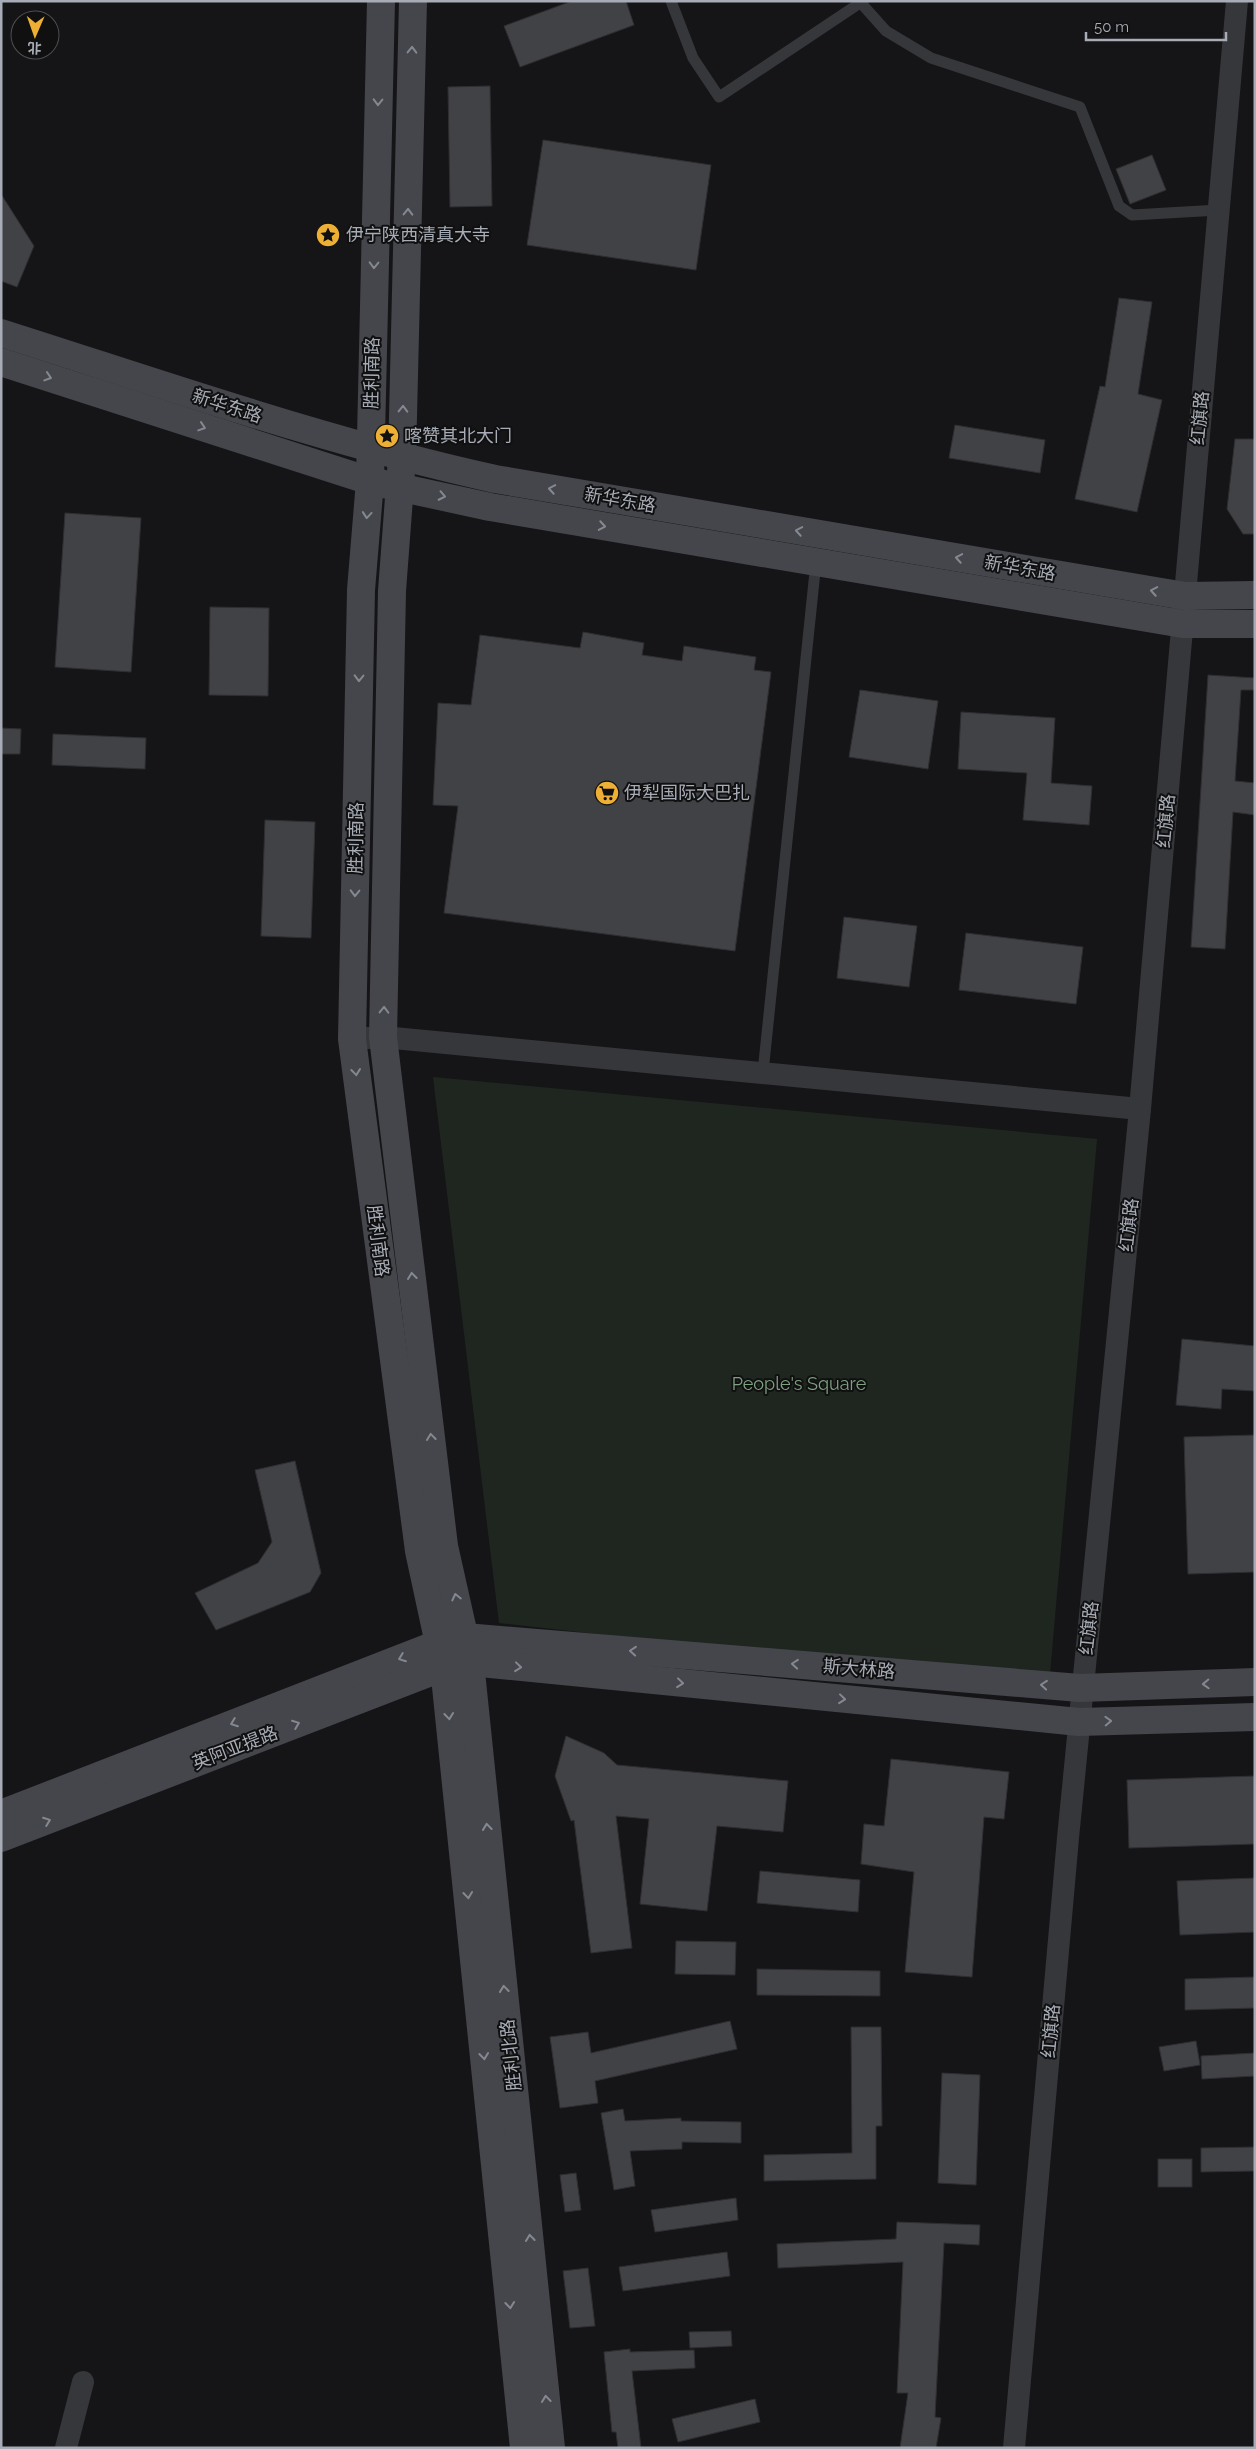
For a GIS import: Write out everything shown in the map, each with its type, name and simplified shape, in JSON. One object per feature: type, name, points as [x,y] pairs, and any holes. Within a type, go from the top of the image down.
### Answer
[{"type":"main road","name":"胜利南路","points":[[381,1],[370,480],[361,590],[352,1038],[419,1551],[455,1652]]},
{"type":"main road","name":"胜利南路","points":[[413,1],[401,487],[392,591],[383,1037],[455,1652]]},
{"type":"main road","name":"新华东路","points":[[1,332],[313,433],[402,458],[505,481],[1185,596],[1255,595]]},
{"type":"main road","name":"新华东路","points":[[1,362],[370,480],[490,507],[1183,624],[1255,624]]},
{"type":"main road","name":"斯大林路","points":[[455,1652],[1083,1688],[1255,1682]]},
{"type":"main road","name":"斯大林路","points":[[455,1652],[1079,1722],[1255,1717]]},
{"type":"main road","name":"英阿亚提路","points":[[1,1814],[455,1652]]},
{"type":"main road","name":"英阿亚提路","points":[[1,1838],[455,1652]]},
{"type":"main road","name":"胜利北路","points":[[455,1652],[524,2448]]},
{"type":"main road","name":"胜利北路","points":[[455,1652],[552,2448]]},
{"type":"street","name":"红旗路","points":[[1014,2448],[1079,1722],[1140,1109],[1237,1]]},
{"type":"street","points":[[352,1038],[383,1037],[1140,1109]]},
{"type":"street","points":[[66,2448],[83,2382]]},
{"type":"lane","points":[[671,1],[693,58],[719,97],[862,2],[886,31],[931,58],[1080,107],[1119,206],[1132,215],[1219,210]]},
{"type":"lane","points":[[762,1072],[816,562]]},
{"type":"green space","name":"People's Square","points":[[433,1077],[1097,1139],[1049,1685],[499,1623]]},
{"type":"building","points":[[572,1],[626,1],[634,25],[520,67],[504,26]]},
{"type":"building","points":[[490,86],[492,206],[450,207],[448,87]]},
{"type":"building","points":[[543,140],[711,165],[696,270],[527,245]]},
{"type":"building","points":[[1152,155],[1166,190],[1130,204],[1116,169]]},
{"type":"building","points":[[1,194],[34,246],[17,287],[1,281]]},
{"type":"building","points":[[1119,298],[1152,302],[1138,394],[1162,400],[1137,512],[1075,499],[1100,386],[1105,387]]},
{"type":"building","points":[[955,425],[1045,440],[1040,473],[949,458]]},
{"type":"building","points":[[1235,439],[1255,439],[1255,534],[1243,534],[1227,509]]},
{"type":"building","points":[[65,513],[141,518],[131,672],[55,667]]},
{"type":"building","points":[[210,607],[269,608],[268,696],[209,695]]},
{"type":"building","name":"伊犁国际大巴扎","points":[[583,632],[644,643],[642,655],[682,661],[684,646],[756,657],[754,670],[771,672],[735,951],[444,913],[458,806],[433,805],[438,703],[471,705],[480,635],[580,648]]},
{"type":"building","points":[[1208,675],[1255,678],[1255,690],[1241,690],[1235,781],[1255,783],[1255,815],[1233,812],[1225,949],[1191,947]]},
{"type":"building","points":[[860,690],[938,701],[928,769],[849,757]]},
{"type":"building","points":[[961,712],[1055,718],[1051,783],[1092,786],[1089,825],[1023,820],[1027,773],[958,769]]},
{"type":"building","points":[[1,728],[21,729],[20,754],[1,754]]},
{"type":"building","points":[[53,734],[146,738],[145,769],[52,765]]},
{"type":"building","points":[[265,820],[315,822],[311,938],[261,936]]},
{"type":"building","points":[[844,917],[917,926],[909,987],[837,978]]},
{"type":"building","points":[[966,933],[1083,947],[1076,1004],[959,990]]},
{"type":"building","points":[[1182,1339],[1255,1346],[1255,1391],[1222,1389],[1221,1409],[1176,1405]]},
{"type":"building","points":[[1255,1435],[1255,1572],[1188,1574],[1184,1437]]},
{"type":"building","points":[[295,1461],[321,1573],[310,1592],[216,1630],[195,1593],[258,1563],[272,1542],[255,1470]]},
{"type":"building","points":[[566,1736],[604,1753],[617,1765],[788,1781],[783,1832],[717,1826],[707,1911],[640,1904],[649,1819],[616,1816],[632,1948],[591,1953],[574,1820],[571,1821],[555,1776]]},
{"type":"building","points":[[891,1759],[1009,1772],[1004,1819],[984,1817],[972,1977],[905,1972],[914,1872],[861,1864],[864,1824],[884,1826]]},
{"type":"building","points":[[1255,1776],[1255,1844],[1129,1848],[1127,1780]]},
{"type":"building","points":[[760,1871],[860,1880],[858,1912],[757,1903]]},
{"type":"building","points":[[1255,1878],[1255,1932],[1180,1935],[1177,1881]]},
{"type":"building","points":[[676,1941],[736,1942],[735,1975],[675,1974]]},
{"type":"building","points":[[757,1969],[880,1971],[880,1996],[757,1995]]},
{"type":"building","points":[[1255,1977],[1255,2008],[1185,2010],[1185,1979]]},
{"type":"building","points":[[730,2021],[737,2049],[595,2081],[598,2103],[560,2108],[550,2037],[588,2032],[591,2053]]},
{"type":"building","points":[[851,2027],[881,2027],[882,2126],[876,2126],[876,2179],[764,2181],[764,2155],[852,2153]]},
{"type":"building","points":[[1196,2041],[1200,2065],[1164,2071],[1159,2047]]},
{"type":"building","points":[[1255,2053],[1255,2076],[1202,2079],[1201,2056]]},
{"type":"building","points":[[942,2073],[980,2075],[976,2185],[938,2183]]},
{"type":"building","points":[[623,2109],[625,2121],[681,2118],[681,2121],[741,2122],[741,2143],[682,2142],[682,2149],[630,2151],[635,2186],[614,2190],[601,2113]]},
{"type":"building","points":[[1255,2147],[1255,2171],[1201,2172],[1201,2148]]},
{"type":"building","points":[[1158,2159],[1192,2159],[1192,2187],[1158,2187]]},
{"type":"building","points":[[576,2173],[581,2210],[565,2212],[560,2175]]},
{"type":"building","points":[[736,2198],[738,2220],[655,2232],[651,2210]]},
{"type":"building","points":[[897,2222],[980,2225],[979,2245],[944,2243],[935,2417],[941,2418],[936,2448],[900,2448],[908,2393],[897,2393],[903,2262],[778,2268],[777,2244],[896,2239]]},
{"type":"building","points":[[727,2252],[730,2276],[623,2291],[619,2267]]},
{"type":"building","points":[[588,2268],[595,2326],[570,2328],[563,2271]]},
{"type":"building","points":[[731,2331],[732,2346],[690,2348],[689,2332]]},
{"type":"building","points":[[630,2349],[630,2352],[694,2350],[695,2368],[632,2371],[641,2448],[618,2448],[616,2432],[612,2432],[604,2352]]},
{"type":"building","points":[[755,2399],[760,2422],[678,2442],[672,2419]]},
{"type":"place","name":"伊宁陕西清真大寺","points":[[328,235]]},
{"type":"place","name":"喀赞其北大门","points":[[387,436]]},
{"type":"place","name":"伊犁国际大巴扎","points":[[607,793]]}]
